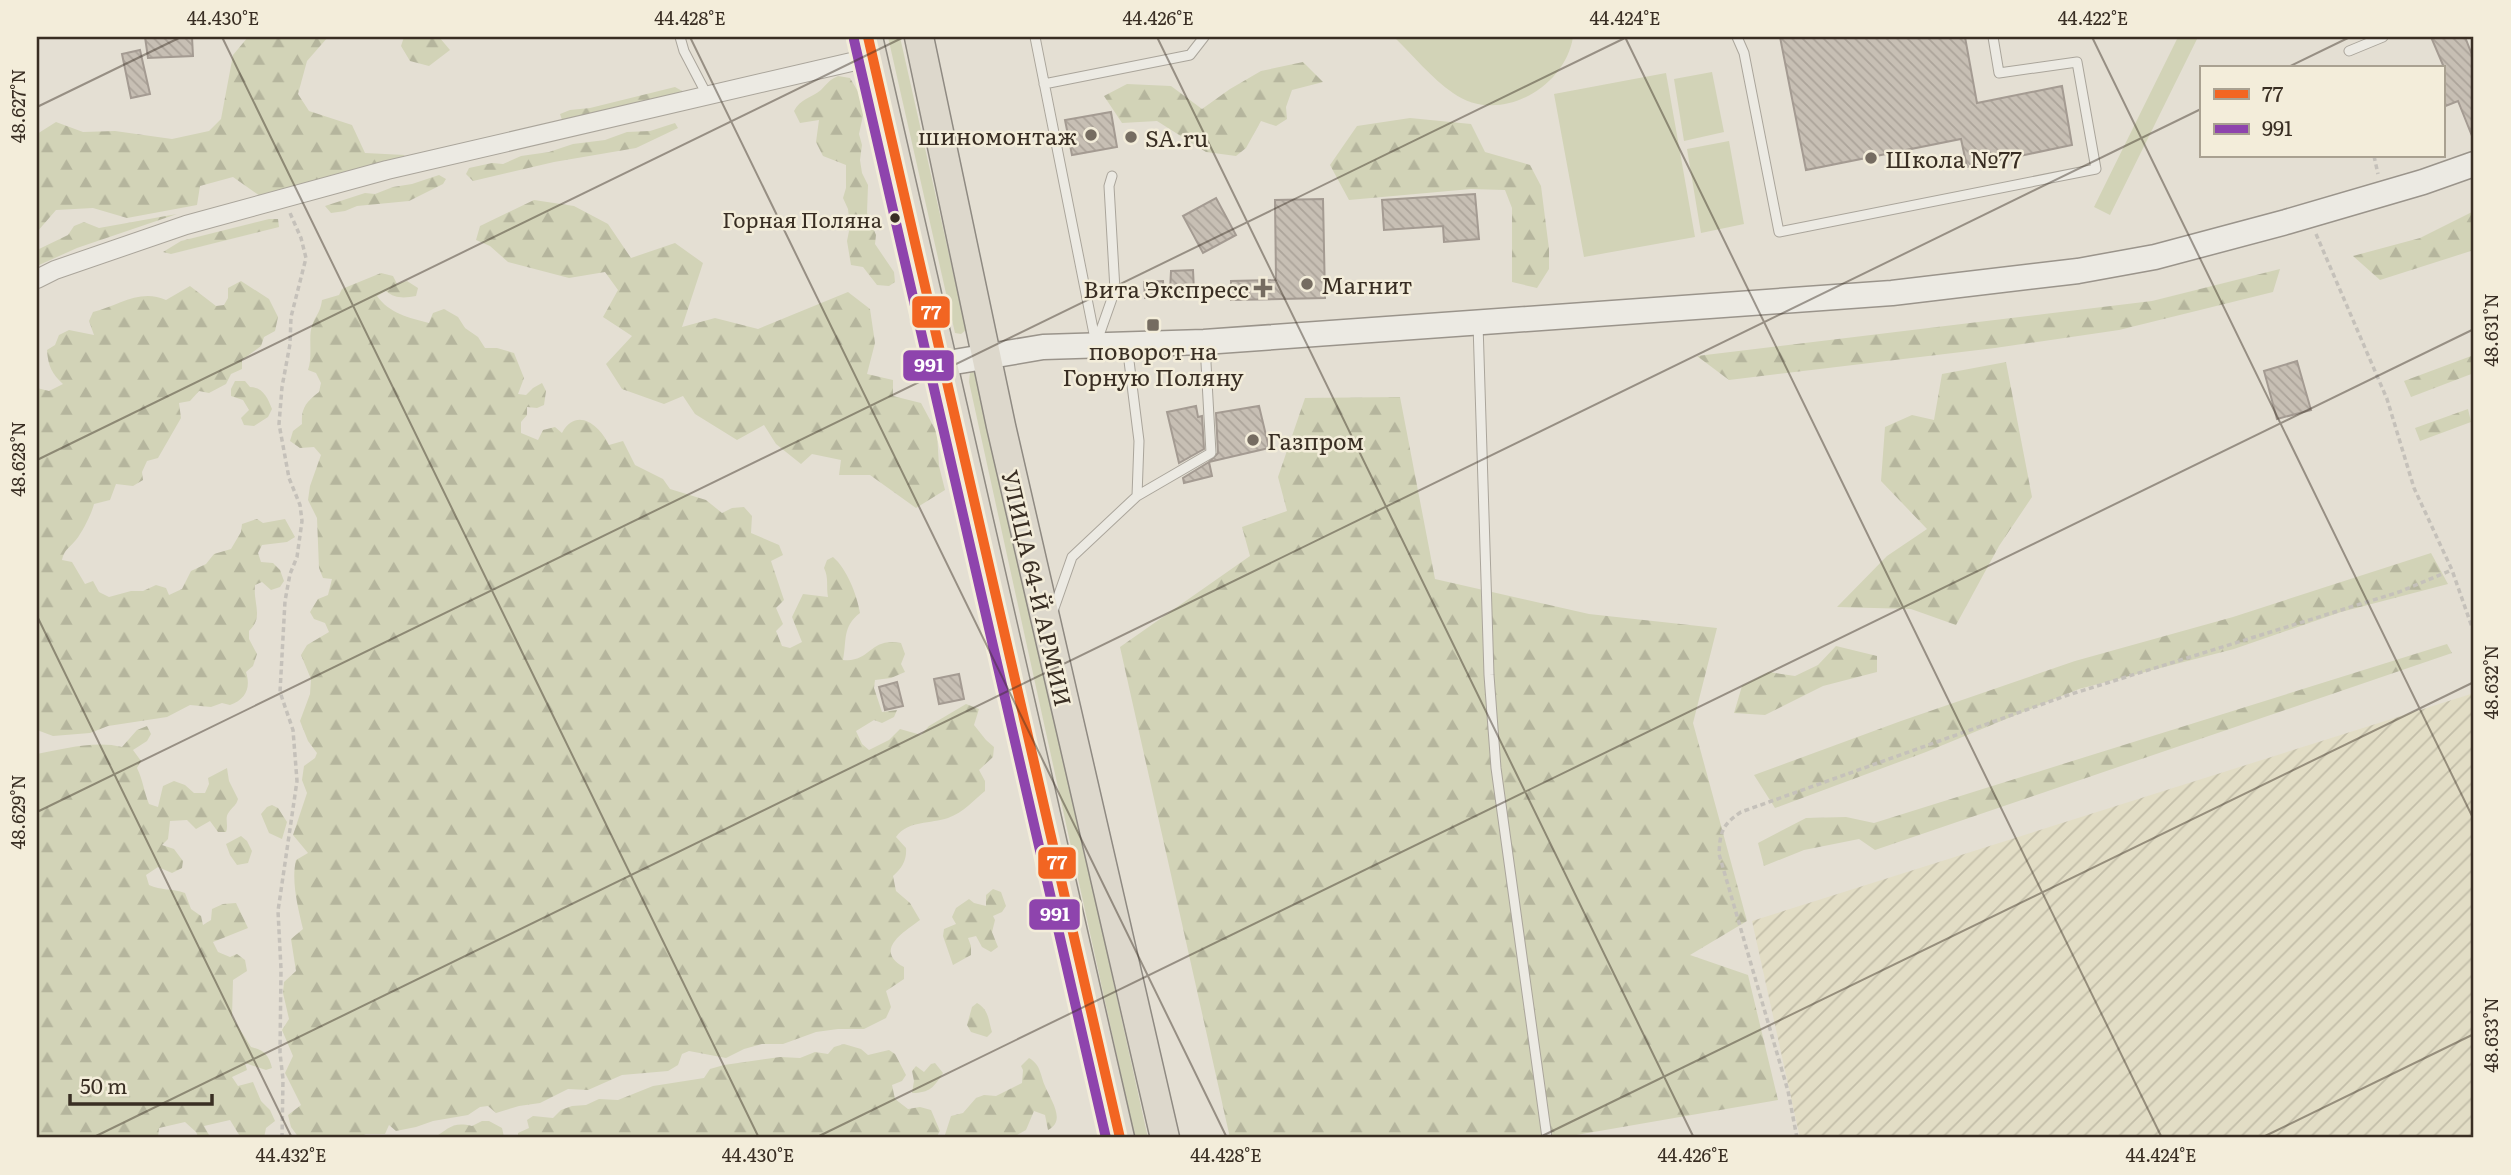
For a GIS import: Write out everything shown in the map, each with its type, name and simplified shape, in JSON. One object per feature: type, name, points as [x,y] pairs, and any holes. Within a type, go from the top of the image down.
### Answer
[{"type":"highway","name":"УЛИЦА 64-Й АРМИИ","points":[[919,37],[1001,426],[1165,1138]]},
{"type":"highway","name":"УЛИЦА 64-Й АРМИИ","points":[[871,47],[1120,1138]]},
{"type":"main road","points":[[942,364],[1043,347],[1205,342],[1892,293],[2078,271],[2155,257],[2423,182],[2474,164]]},
{"type":"street","points":[[37,279],[55,270],[186,225],[387,170],[707,96],[871,47]]},
{"type":"lane","points":[[680,37],[684,51],[707,96]]},
{"type":"lane","points":[[1035,37],[1096,344]]},
{"type":"lane","points":[[1044,84],[1190,55],[1204,37]]},
{"type":"lane","points":[[1737,37],[1744,53],[1779,232],[2096,169],[2077,62],[2000,73],[1993,37]]},
{"type":"lane","points":[[2349,51],[2383,37]]},
{"type":"lane","points":[[1096,344],[1115,290],[1109,186],[1112,176]]},
{"type":"lane","points":[[1478,323],[1489,675],[1496,768],[1547,1138]]},
{"type":"lane","points":[[1048,625],[1072,557],[1137,496],[1211,453],[1205,342]]},
{"type":"lane","points":[[1127,344],[1139,441],[1137,496]]},
{"type":"path","points":[[282,1138],[278,911],[297,781],[293,730],[280,692],[285,601],[290,574],[297,557],[302,521],[300,505],[289,478],[279,424],[291,317],[306,258],[302,237],[284,198]]},
{"type":"path","points":[[2309,215],[2386,399],[2414,488],[2452,570],[2474,633]]},
{"type":"path","points":[[1797,1138],[1788,1091],[1719,854],[1720,834],[1729,820],[1741,812],[2065,696],[2399,592],[2452,570]]},
{"type":"shaded area","points":[[2474,693],[2474,1138],[1800,1138],[1752,921]]},
{"type":"green space","points":[[248,37],[328,37],[307,61],[298,94],[309,111],[352,125],[365,153],[405,155],[391,164],[260,196],[233,177],[200,186],[197,205],[127,218],[93,208],[56,210],[37,232],[37,134],[56,122],[83,132],[115,131],[172,139],[209,131],[221,119],[233,55]]},
{"type":"green space","points":[[404,37],[439,37],[450,50],[429,66],[410,61],[401,46]]},
{"type":"green space","points":[[888,37],[900,37],[966,330],[961,334],[955,333]]},
{"type":"green space","points":[[1394,37],[1573,37],[1557,72],[1544,86],[1509,103],[1490,105],[1471,102],[1453,93]]},
{"type":"green space","points":[[2178,37],[2198,37],[2110,215],[2094,207]]},
{"type":"green space","points":[[1303,62],[1323,82],[1292,90],[1286,107],[1287,119],[1276,126],[1261,121],[1246,148],[1236,156],[1206,152],[1157,121],[1122,123],[1104,96],[1127,84],[1171,86],[1202,109],[1261,71]]},
{"type":"green space","points":[[1712,72],[1724,132],[1684,141],[1674,79]]},
{"type":"green space","points":[[1666,73],[1695,237],[1584,257],[1554,94]]},
{"type":"green space","points":[[838,76],[850,78],[863,100],[864,111],[859,134],[862,145],[862,173],[868,185],[867,213],[876,235],[875,244],[894,272],[895,282],[889,286],[877,285],[863,267],[851,265],[847,241],[850,226],[848,209],[843,198],[846,165],[823,156],[816,142],[819,120],[800,123],[794,111],[803,101]]},
{"type":"green space","points":[[675,87],[684,92],[569,121],[562,120],[560,114],[570,110],[590,108]]},
{"type":"green space","points":[[1410,118],[1471,124],[1485,152],[1530,165],[1541,186],[1549,249],[1549,269],[1537,288],[1512,282],[1512,208],[1505,190],[1471,189],[1349,200],[1330,165],[1357,126]]},
{"type":"green space","points":[[675,123],[678,128],[636,148],[554,162],[473,181],[466,174],[469,168],[492,163],[503,164],[521,156],[605,140],[627,132],[650,131]]},
{"type":"green space","points":[[1729,141],[1744,224],[1701,233],[1687,149]]},
{"type":"green space","points":[[439,175],[446,179],[443,184],[409,201],[357,206],[331,213],[325,206],[365,193],[375,194]]},
{"type":"green space","points":[[534,200],[574,206],[608,224],[631,258],[675,243],[703,263],[682,327],[715,318],[758,329],[848,292],[870,309],[875,343],[867,374],[893,380],[893,396],[921,403],[937,433],[939,466],[945,490],[916,508],[870,475],[839,475],[841,460],[812,454],[801,464],[776,444],[764,425],[737,440],[695,414],[683,396],[664,404],[622,389],[606,364],[632,336],[603,317],[618,290],[605,272],[569,278],[508,262],[490,246],[476,240],[480,226]]},
{"type":"green space","points":[[2474,211],[2474,250],[2380,280],[2353,256],[2420,238]]},
{"type":"green space","points":[[177,214],[77,248],[37,266],[37,250],[68,235],[74,226],[84,222],[99,228]]},
{"type":"green space","points":[[278,219],[279,227],[171,254],[163,252],[181,241]]},
{"type":"green space","points":[[2280,269],[2273,292],[2119,330],[1729,380],[1697,356],[2152,301]]},
{"type":"green space","points":[[381,273],[393,276],[397,284],[407,281],[418,288],[416,296],[400,297],[386,291],[377,296],[387,307],[407,317],[429,323],[433,313],[444,309],[458,317],[485,348],[514,353],[524,378],[518,394],[526,395],[542,383],[546,391],[544,405],[537,408],[527,407],[527,415],[521,422],[521,433],[538,440],[543,430],[555,427],[562,433],[574,421],[588,422],[600,431],[609,445],[623,441],[635,465],[663,479],[670,489],[706,500],[722,513],[732,508],[744,507],[752,516],[751,533],[779,545],[783,555],[771,561],[784,600],[776,608],[783,624],[776,631],[782,646],[790,648],[802,642],[792,617],[803,594],[828,597],[824,568],[827,560],[833,557],[851,583],[860,613],[850,623],[846,634],[843,660],[859,658],[890,642],[901,643],[905,654],[901,664],[905,672],[891,678],[875,680],[874,688],[882,712],[897,710],[894,717],[882,723],[874,720],[856,731],[862,744],[869,750],[889,740],[900,729],[921,735],[929,726],[966,704],[979,709],[974,725],[994,747],[993,757],[979,770],[985,781],[985,791],[954,816],[913,825],[896,837],[906,848],[906,856],[893,876],[896,891],[910,903],[920,920],[900,936],[891,948],[895,961],[904,967],[904,979],[886,991],[891,1007],[886,1018],[864,1029],[816,1032],[783,1044],[762,1044],[744,1049],[726,1058],[689,1051],[682,1054],[678,1065],[668,1071],[622,1075],[588,1090],[568,1089],[540,1103],[496,1113],[488,1106],[480,1107],[468,1115],[396,1131],[389,1125],[385,1134],[366,1134],[356,1138],[299,1138],[291,1127],[288,1115],[301,1105],[285,1073],[293,1056],[282,1030],[289,1019],[283,993],[284,982],[296,971],[291,939],[303,929],[295,886],[296,860],[308,853],[293,835],[307,793],[302,780],[304,766],[315,758],[317,753],[308,741],[300,721],[310,694],[311,679],[301,655],[307,645],[329,632],[325,623],[314,619],[310,612],[318,599],[328,595],[332,579],[323,578],[319,568],[317,518],[308,500],[321,455],[314,447],[300,448],[290,441],[293,431],[302,424],[305,406],[319,392],[321,383],[316,373],[308,370],[311,330],[322,300],[339,295],[342,289]]},
{"type":"green space","points":[[241,281],[269,299],[278,317],[275,331],[264,337],[261,346],[242,360],[242,369],[231,374],[226,384],[209,393],[199,391],[190,401],[179,403],[181,418],[158,458],[147,461],[142,472],[143,480],[133,486],[116,484],[110,500],[94,504],[83,529],[62,560],[72,562],[85,584],[93,581],[99,592],[109,597],[143,591],[156,585],[166,588],[169,595],[182,589],[191,571],[206,564],[214,554],[231,549],[241,532],[242,524],[257,519],[263,523],[285,519],[295,537],[287,542],[262,545],[258,553],[261,562],[273,563],[280,570],[284,581],[280,587],[271,590],[262,582],[255,585],[257,615],[249,631],[249,639],[257,654],[253,666],[246,672],[246,692],[240,700],[230,705],[190,705],[167,717],[108,726],[90,733],[53,736],[37,730],[37,388],[49,391],[63,384],[51,369],[47,350],[55,345],[59,335],[69,330],[94,335],[89,321],[93,312],[129,299],[147,296],[166,300],[190,286],[216,306],[224,305],[228,298],[228,288]]},
{"type":"green space","points":[[2474,355],[2474,373],[2411,397],[2404,381]]},
{"type":"green space","points":[[2006,362],[2032,497],[1999,546],[1956,625],[1911,609],[1837,607],[1887,556],[1927,529],[1881,481],[1885,427],[1912,415],[1934,420],[1942,374]]},
{"type":"green space","points":[[974,369],[979,377],[1148,1138],[1135,1138],[969,382],[970,372]]},
{"type":"green space","points":[[235,381],[245,381],[267,397],[272,409],[268,417],[254,426],[244,425],[241,418],[249,410],[243,400],[231,396]]},
{"type":"green space","points":[[1400,397],[1435,579],[1589,614],[1717,628],[1693,723],[1747,921],[1690,955],[1748,975],[1778,1100],[1559,1138],[1230,1138],[1120,647],[1250,556],[1242,527],[1287,511],[1278,477],[1305,398]]},
{"type":"green space","points":[[2468,409],[2471,422],[2420,441],[2415,428]]},
{"type":"green space","points":[[2431,553],[2448,584],[2341,612],[2234,649],[2079,689],[1926,752],[1775,808],[1754,775],[2075,661],[2233,617]]},
{"type":"green space","points":[[2447,644],[2452,653],[1875,850],[1859,839],[1804,850],[1764,866],[1758,843],[1806,818],[1846,817],[1874,823]]},
{"type":"green space","points":[[1836,646],[1877,656],[1877,672],[1823,686],[1765,715],[1734,713],[1742,686],[1769,672],[1795,676],[1818,665]]},
{"type":"green space","points":[[147,726],[151,734],[147,741],[133,750],[141,761],[137,768],[149,804],[158,807],[163,786],[174,781],[185,785],[194,793],[205,793],[209,784],[208,778],[227,768],[229,781],[238,799],[228,814],[226,832],[218,832],[210,821],[196,829],[187,820],[170,821],[168,839],[162,845],[174,849],[183,861],[182,868],[172,873],[158,867],[146,875],[149,885],[185,893],[191,909],[201,916],[203,925],[211,920],[212,909],[223,904],[236,903],[248,928],[213,942],[218,952],[230,957],[237,954],[245,960],[247,971],[233,980],[232,1017],[251,1047],[267,1056],[272,1068],[266,1070],[245,1063],[247,1070],[232,1077],[238,1086],[253,1082],[261,1101],[270,1110],[275,1121],[266,1128],[264,1138],[241,1138],[230,1120],[204,1126],[209,1135],[217,1138],[199,1138],[185,1122],[159,1128],[158,1138],[37,1138],[37,754],[90,745],[122,747],[137,730]]},
{"type":"green space","points":[[272,805],[278,808],[287,822],[282,839],[269,833],[261,814]]},
{"type":"green space","points":[[241,836],[252,851],[248,863],[237,865],[226,844]]},
{"type":"green space","points":[[993,889],[1001,892],[1006,906],[1002,912],[993,916],[995,920],[992,932],[998,947],[991,952],[982,947],[976,936],[968,938],[971,955],[953,965],[943,936],[944,929],[956,924],[952,917],[956,908],[969,899],[986,906],[986,895]]},
{"type":"green space","points":[[977,1003],[989,1019],[992,1032],[987,1037],[971,1032],[967,1025],[972,1007]]},
{"type":"green space","points":[[844,1044],[861,1049],[868,1055],[889,1050],[895,1054],[906,1075],[902,1081],[892,1085],[895,1099],[908,1109],[920,1107],[931,1110],[940,1131],[936,1138],[518,1138],[518,1133],[529,1128],[527,1120],[533,1116],[553,1118],[561,1110],[572,1106],[586,1105],[599,1099],[618,1100],[653,1086],[704,1078],[710,1069],[724,1065],[780,1057],[800,1058],[815,1052],[828,1054],[834,1047]]},
{"type":"green space","points":[[1029,1058],[1038,1067],[1056,1109],[1054,1126],[1048,1130],[1045,1115],[1034,1111],[1026,1130],[1015,1138],[944,1138],[951,1116],[963,1113],[976,1098],[984,1095],[996,1096],[1022,1083],[1021,1066]]},
{"type":"green space","points":[[935,1063],[943,1073],[937,1082],[927,1090],[912,1093],[912,1071],[916,1066],[924,1072]]},
{"type":"green space","points":[[489,1121],[502,1128],[504,1137],[433,1138],[455,1125],[472,1126]]},
{"type":"building","points":[[145,37],[192,37],[193,56],[148,58]]},
{"type":"building","points":[[1780,37],[1965,37],[1977,103],[2062,86],[2072,145],[1967,167],[1961,139],[1806,170]]},
{"type":"building","points":[[2431,37],[2465,37],[2474,60],[2474,141],[2458,101],[2444,107],[2443,65]]},
{"type":"building","points":[[140,50],[150,94],[131,98],[122,54]]},
{"type":"building","points":[[1111,112],[1117,147],[1072,155],[1065,120]]},
{"type":"building","points":[[1475,194],[1479,239],[1444,242],[1443,226],[1384,230],[1382,200]]},
{"type":"building","points":[[1216,198],[1236,235],[1203,253],[1183,216]]},
{"type":"building","points":[[1323,199],[1325,298],[1231,300],[1231,281],[1276,280],[1275,200]]},
{"type":"building","points":[[1193,270],[1194,291],[1170,292],[1171,271]]},
{"type":"building","points":[[1163,281],[1164,297],[1145,298],[1144,282]]},
{"type":"building","points":[[2297,361],[2311,410],[2277,419],[2264,371]]},
{"type":"building","points":[[1196,406],[1198,417],[1202,416],[1204,449],[1179,463],[1167,412]]},
{"type":"building","points":[[1259,406],[1269,448],[1209,462],[1218,453],[1216,413]]},
{"type":"building","points":[[1209,462],[1212,476],[1184,483],[1183,478]]},
{"type":"building","points":[[959,674],[964,699],[939,704],[934,679]]},
{"type":"building","points":[[897,682],[903,706],[885,710],[879,687]]},
{"type":"transit line","name":"77","points":[[868,37],[1120,1138]]},
{"type":"transit line","name":"991","points":[[854,40],[1106,1138]]},
{"type":"place","name":"шиномонтаж","points":[[1091,135]]},
{"type":"place","name":"SA.ru","points":[[1131,137]]},
{"type":"place","name":"Школа №77","points":[[1871,158]]},
{"type":"place","name":"Горная Поляна","points":[[895,218]]},
{"type":"place","name":"Магнит","points":[[1307,284]]},
{"type":"place","name":"Вита Экспресс","points":[[1263,288]]},
{"type":"place","name":"поворот на Горную Поляну","points":[[1153,325]]},
{"type":"place","name":"Газпром","points":[[1253,440]]}]
